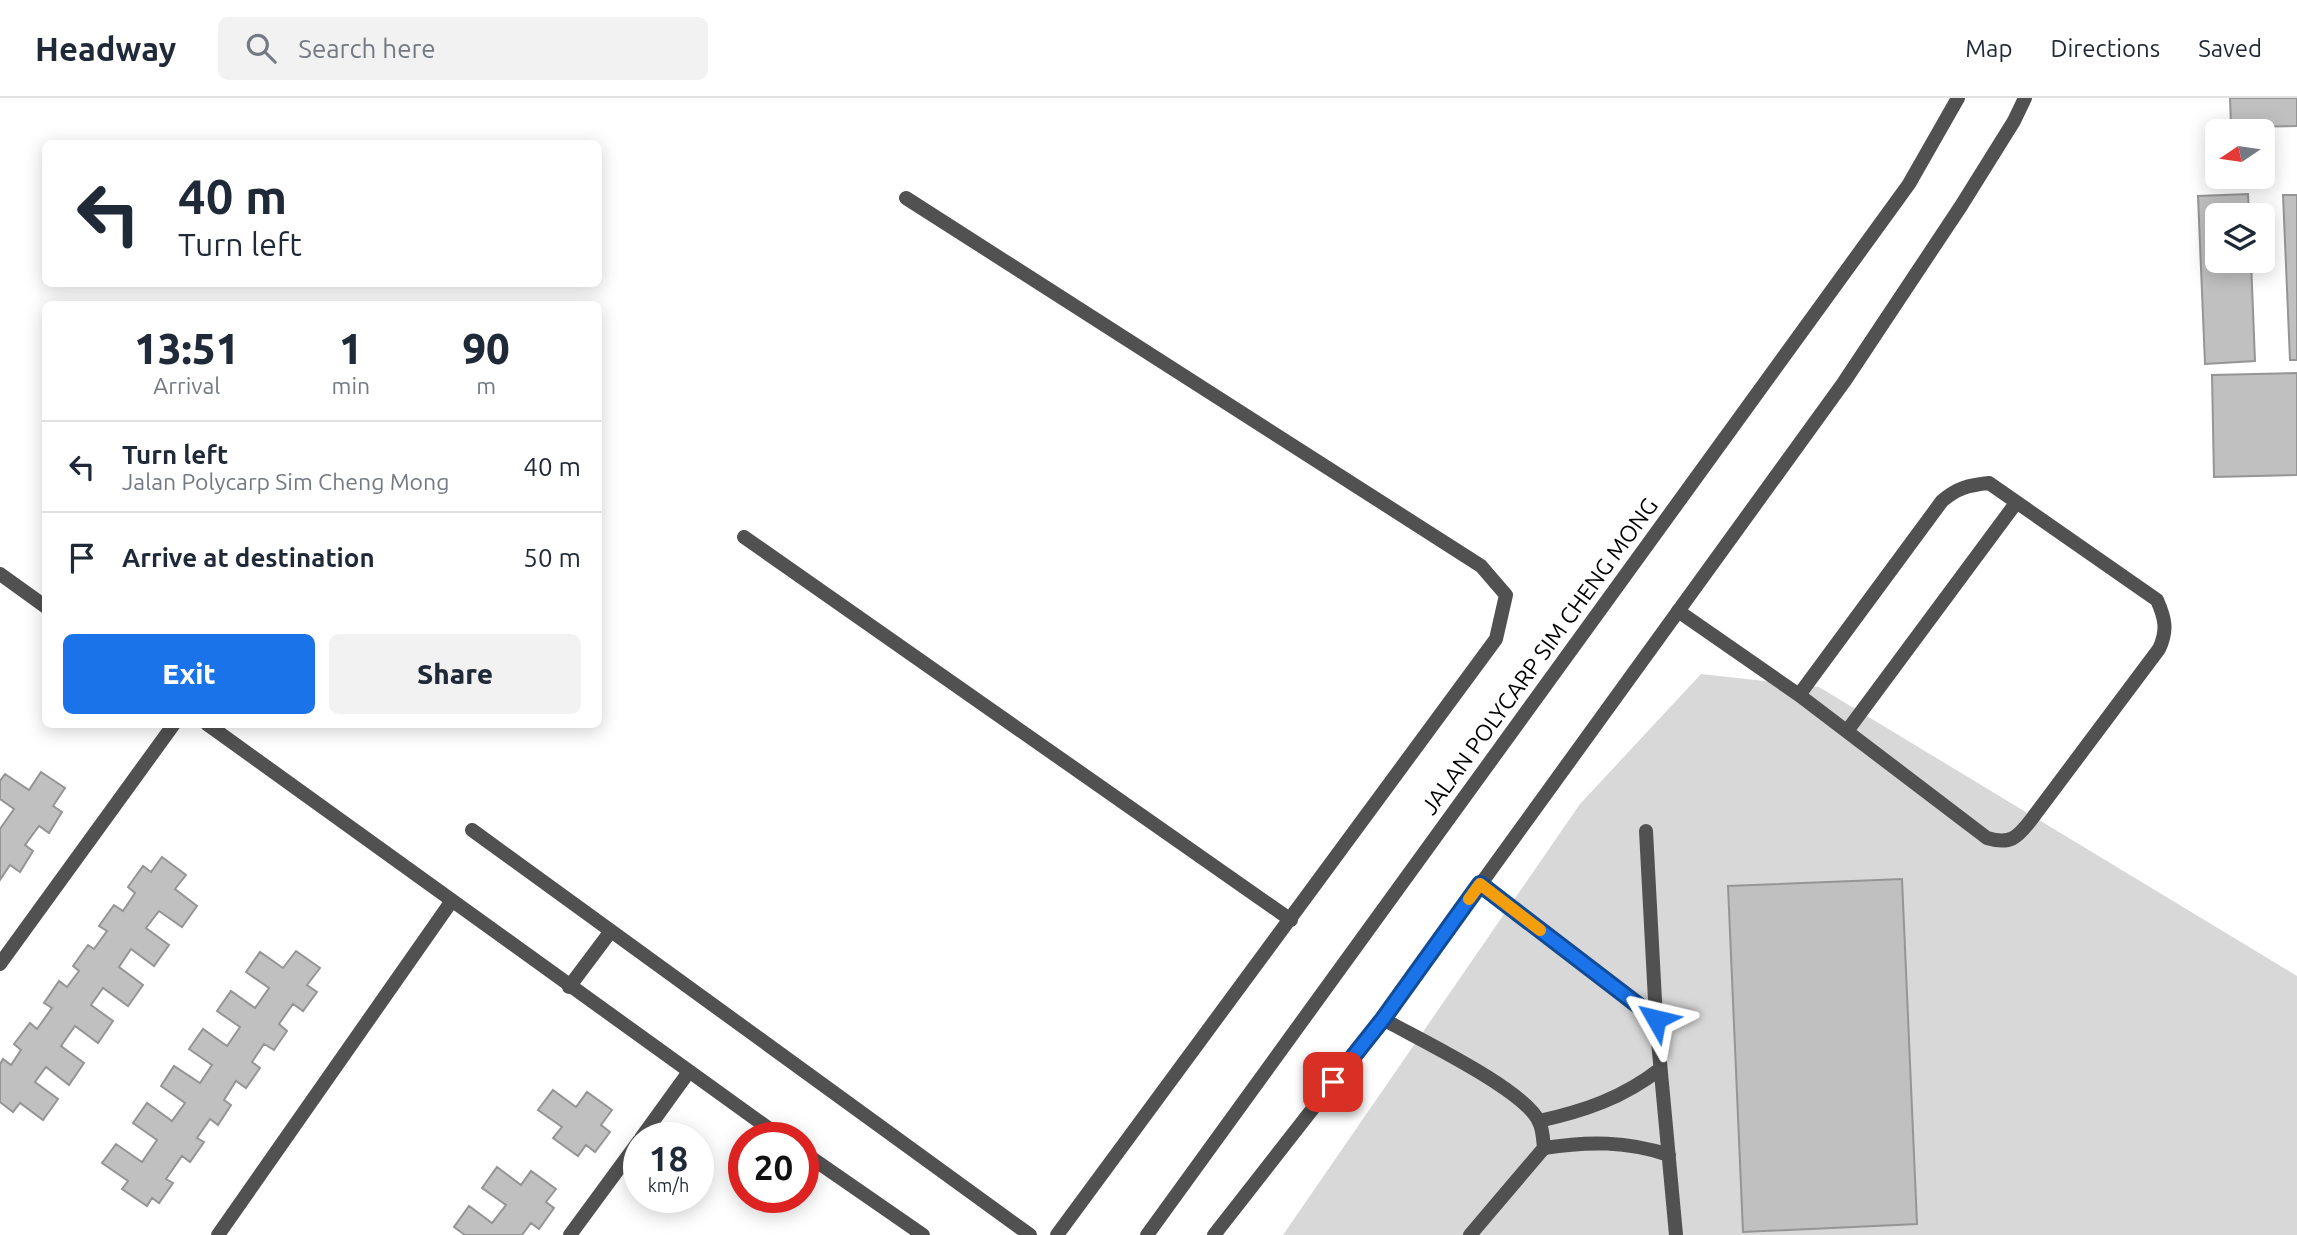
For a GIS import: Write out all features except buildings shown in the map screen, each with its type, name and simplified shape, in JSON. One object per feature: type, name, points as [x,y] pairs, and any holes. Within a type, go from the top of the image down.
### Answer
[{"type":"street","name":"JALAN POLYCARP SIM CHENG MONG","points":[[1147,1235],[1909,184],[1958,98]]},
{"type":"street","points":[[1214,1235],[1248,1188],[1383,1019],[1844,382],[1961,206],[2014,121],[2025,98]]},
{"type":"street","points":[[906,198],[1481,566],[1506,595],[1496,639],[1057,1235]]},
{"type":"street","points":[[1678,611],[1799,695],[1987,838],[2003,843],[2017,838],[2151,659],[2165,636],[2166,620],[2157,600],[1989,483],[1955,489],[1942,501],[1799,695]]},
{"type":"street","points":[[1847,732],[2016,503]]},
{"type":"street","points":[[744,537],[1291,919]]},
{"type":"street","points":[[0,574],[42,604]]},
{"type":"street","points":[[0,964],[171,728]]},
{"type":"street","points":[[212,728],[759,1122]]},
{"type":"street","points":[[472,830],[1030,1235]]},
{"type":"street","points":[[1646,831],[1656,1019],[1676,1235]]},
{"type":"street","points":[[1480,884],[1656,1019]]},
{"type":"street","points":[[218,1235],[451,902]]},
{"type":"street","points":[[569,987],[611,931]]},
{"type":"street","points":[[1383,1019],[1501,1086],[1528,1107],[1539,1121],[1544,1148]]},
{"type":"street","points":[[1539,1121],[1609,1101],[1640,1085],[1660,1069]]},
{"type":"street","points":[[652,1122],[688,1073]]},
{"type":"street","points":[[1470,1235],[1544,1148],[1577,1143],[1611,1143],[1645,1147],[1669,1155]]},
{"type":"street","points":[[570,1235],[623,1162]]},
{"type":"street","points":[[819,1163],[923,1235]]},
{"type":"street","points":[[1203,1235],[1229,1199],[1248,1188]]},
{"type":"shaded area","points":[[1701,674],[1819,687],[2297,976],[2297,1235],[1283,1235],[1580,804]]},
{"type":"slow traffic","points":[[1469,899],[1480,884],[1540,930]]},
{"type":"route","points":[[1333,1082],[1383,1019],[1480,884],[1656,1019]]}]
